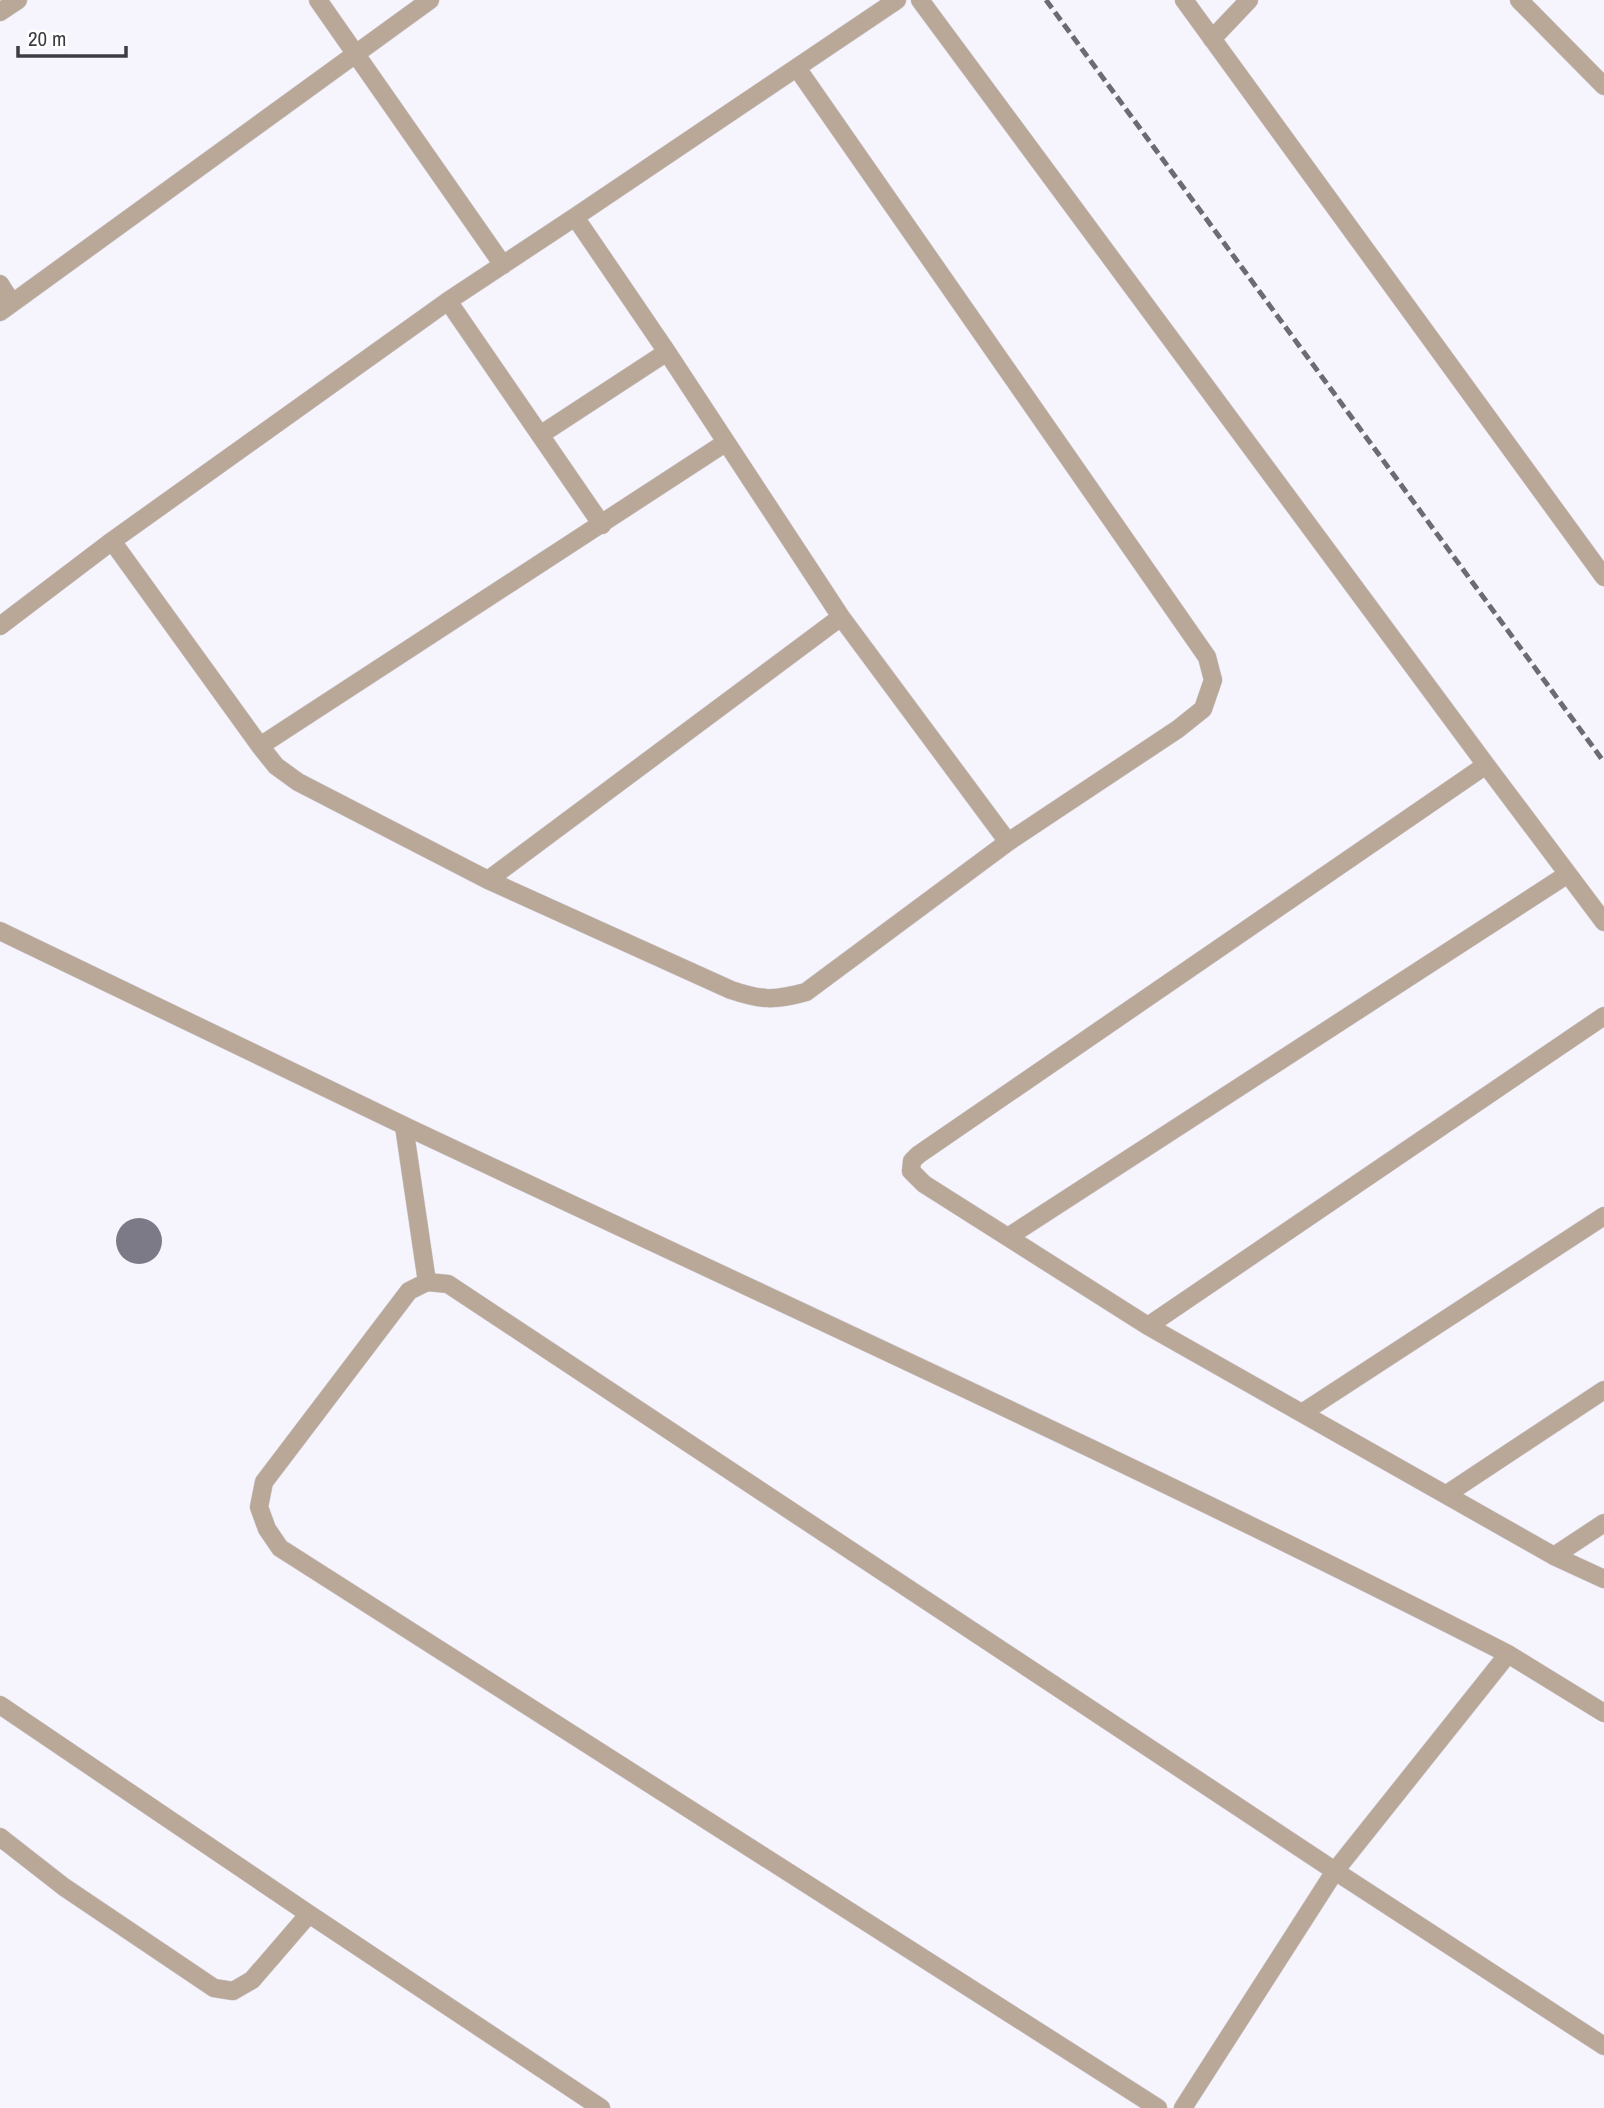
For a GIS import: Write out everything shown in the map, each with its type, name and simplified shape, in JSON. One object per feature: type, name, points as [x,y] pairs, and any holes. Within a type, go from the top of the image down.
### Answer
[{"type":"street","points":[[0,12],[18,0]]},
{"type":"street","points":[[318,0],[503,265]]},
{"type":"street","points":[[0,284],[6,307],[430,0]]},
{"type":"street","points":[[0,626],[112,541],[448,301],[897,0]]},
{"type":"street","points":[[920,0],[1604,922]]},
{"type":"street","points":[[1184,0],[1604,578]]},
{"type":"street","points":[[1212,39],[1249,0]]},
{"type":"street","points":[[1519,0],[1604,86]]},
{"type":"street","points":[[112,541],[260,746],[276,766],[298,782],[488,880],[731,990],[754,998],[781,999],[806,992],[1008,842],[1178,729],[1203,709],[1213,680],[1207,657],[797,68]]},
{"type":"street","points":[[575,218],[667,352],[841,617],[1008,842]]},
{"type":"street","points":[[448,301],[602,525]]},
{"type":"street","points":[[540,436],[667,352]]},
{"type":"street","points":[[260,746],[725,443]]},
{"type":"street","points":[[488,880],[841,617]]},
{"type":"street","points":[[1486,765],[930,1147],[912,1161],[911,1171],[924,1184],[1148,1326],[1554,1556],[1604,1579]]},
{"type":"street","points":[[1008,1237],[1568,874]]},
{"type":"street","points":[[0,931],[404,1126],[918,1366],[1393,1595],[1508,1654],[1604,1713]]},
{"type":"street","points":[[1148,1326],[1604,1016]]},
{"type":"street","points":[[404,1126],[427,1282]]},
{"type":"street","points":[[1301,1413],[1604,1216]]},
{"type":"street","points":[[1158,2108],[281,1548],[267,1529],[259,1507],[264,1482],[409,1291],[427,1282],[448,1284],[1604,2046]]},
{"type":"street","points":[[1447,1494],[1604,1390]]},
{"type":"street","points":[[1554,1556],[1604,1523]]},
{"type":"street","points":[[1183,2108],[1335,1871],[1508,1654]]},
{"type":"street","points":[[0,1705],[601,2108]]},
{"type":"street","points":[[0,1838],[64,1887],[214,1988],[233,1991],[252,1980],[309,1914]]},
{"type":"building","points":[[139,1218],[148,1219],[155,1225],[161,1232],[161,1250],[155,1257],[148,1263],[139,1264],[130,1263],[123,1257],[117,1250],[116,1241],[117,1232],[123,1225],[130,1219]]},
{"type":"railway","points":[[1046,0],[1604,762]]}]
